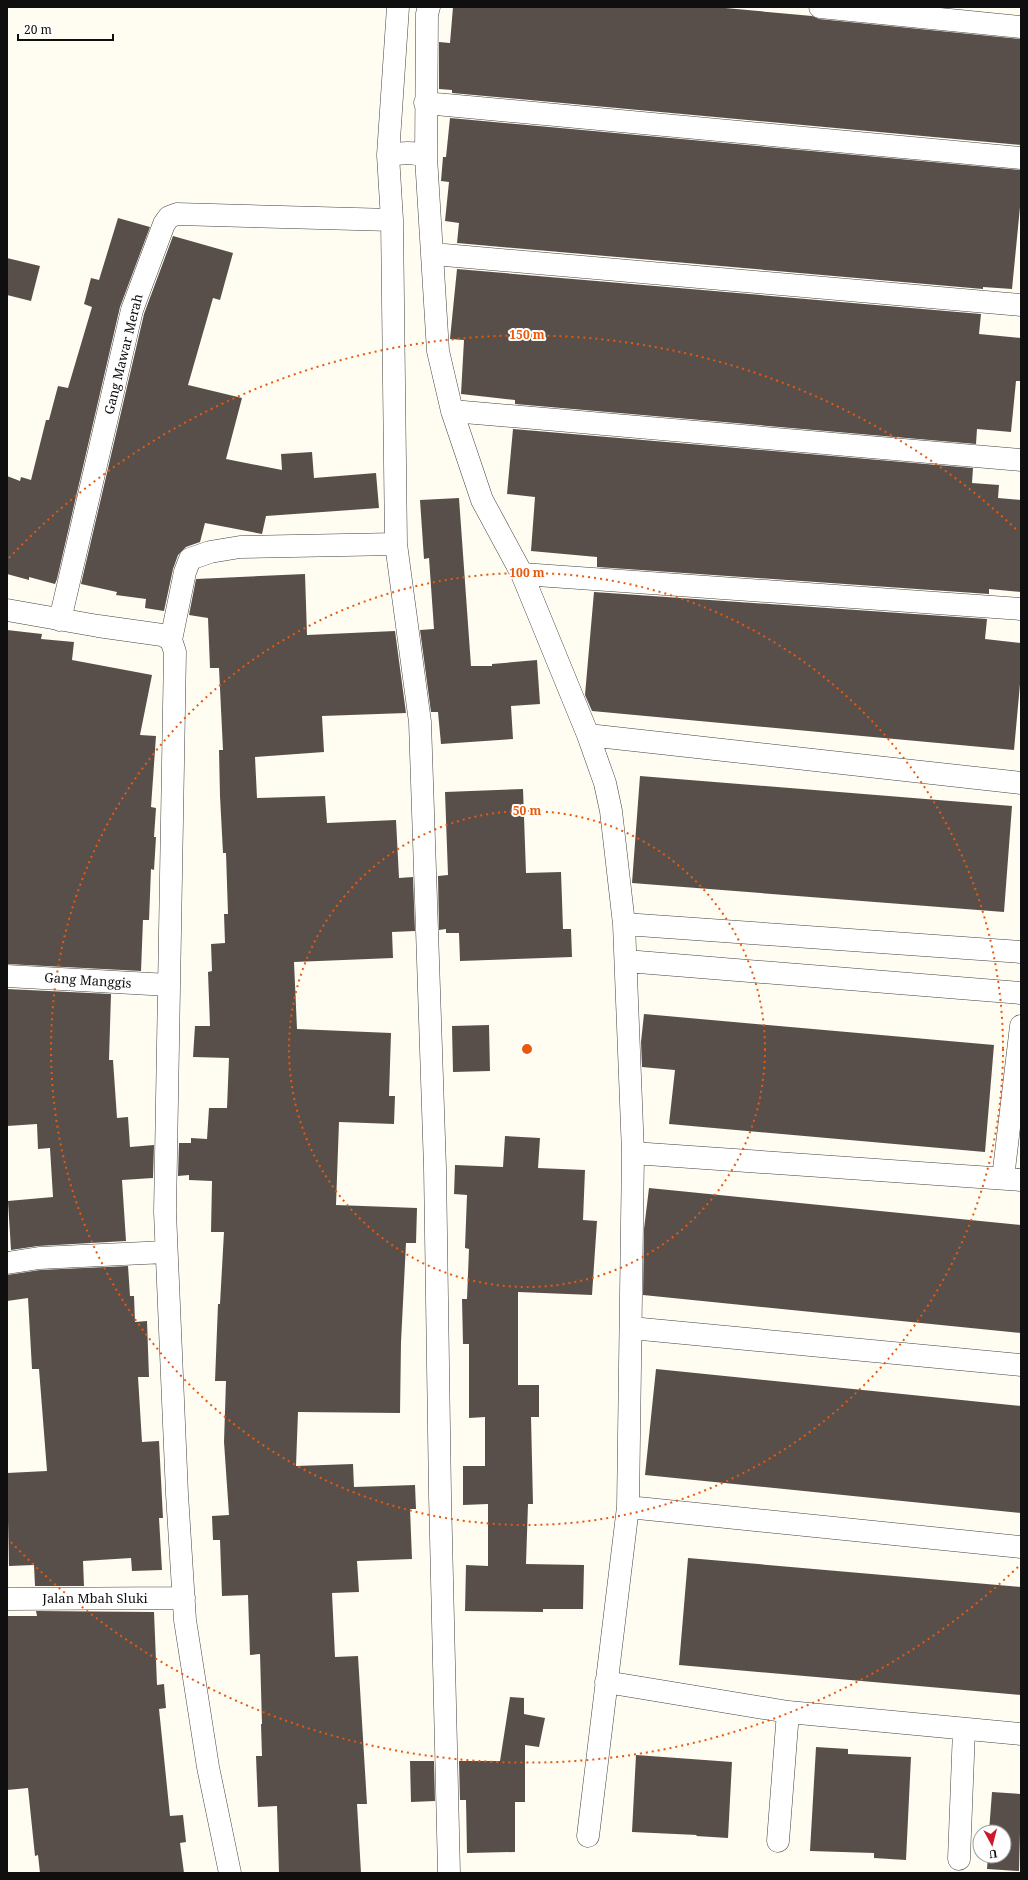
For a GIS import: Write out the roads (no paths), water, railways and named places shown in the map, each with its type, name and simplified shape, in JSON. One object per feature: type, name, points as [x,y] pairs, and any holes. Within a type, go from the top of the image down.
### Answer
[{"type":"street","points":[[398,7],[388,155],[392,220],[396,544],[420,722],[435,1168],[440,1495],[449,1873]]},
{"type":"street","points":[[429,7],[427,14],[425,103],[426,157],[438,351],[452,411],[482,500],[522,574],[588,735],[605,783],[611,811],[624,924],[633,1153],[628,1507],[588,1836]]},
{"type":"street","points":[[820,7],[1021,27]]},
{"type":"street","points":[[425,103],[1021,158]]},
{"type":"street","points":[[388,155],[409,153],[420,154],[426,157]]},
{"type":"street","name":"Gang Mawar Merah","points":[[60,620],[132,310],[164,224],[169,217],[177,214],[392,220]]},
{"type":"street","points":[[433,254],[1021,306]]},
{"type":"street","points":[[452,411],[1021,460]]},
{"type":"street","points":[[230,1873],[208,1767],[185,1620],[176,1486],[166,1252],[175,652],[171,640],[185,572],[190,559],[210,552],[240,547],[396,544]]},
{"type":"street","points":[[522,574],[1021,609]]},
{"type":"street","points":[[7,610],[60,620],[162,635],[171,640]]},
{"type":"street","points":[[588,735],[1021,783]]},
{"type":"street","points":[[624,924],[1021,952]]},
{"type":"street","points":[[626,961],[1021,993]]},
{"type":"street","name":"Gang Manggis","points":[[7,976],[169,985]]},
{"type":"street","points":[[633,1153],[1012,1179],[1021,1026]]},
{"type":"street","points":[[7,1263],[39,1258],[166,1252]]},
{"type":"street","points":[[631,1328],[1021,1365]]},
{"type":"street","points":[[628,1507],[1021,1547]]},
{"type":"street","name":"Jalan Mbah Sluki","points":[[7,1599],[184,1598]]},
{"type":"street","points":[[606,1682],[788,1712],[964,1730],[1021,1734]]},
{"type":"street","points":[[778,1841],[788,1712]]},
{"type":"street","points":[[958,1859],[964,1730]]}]
